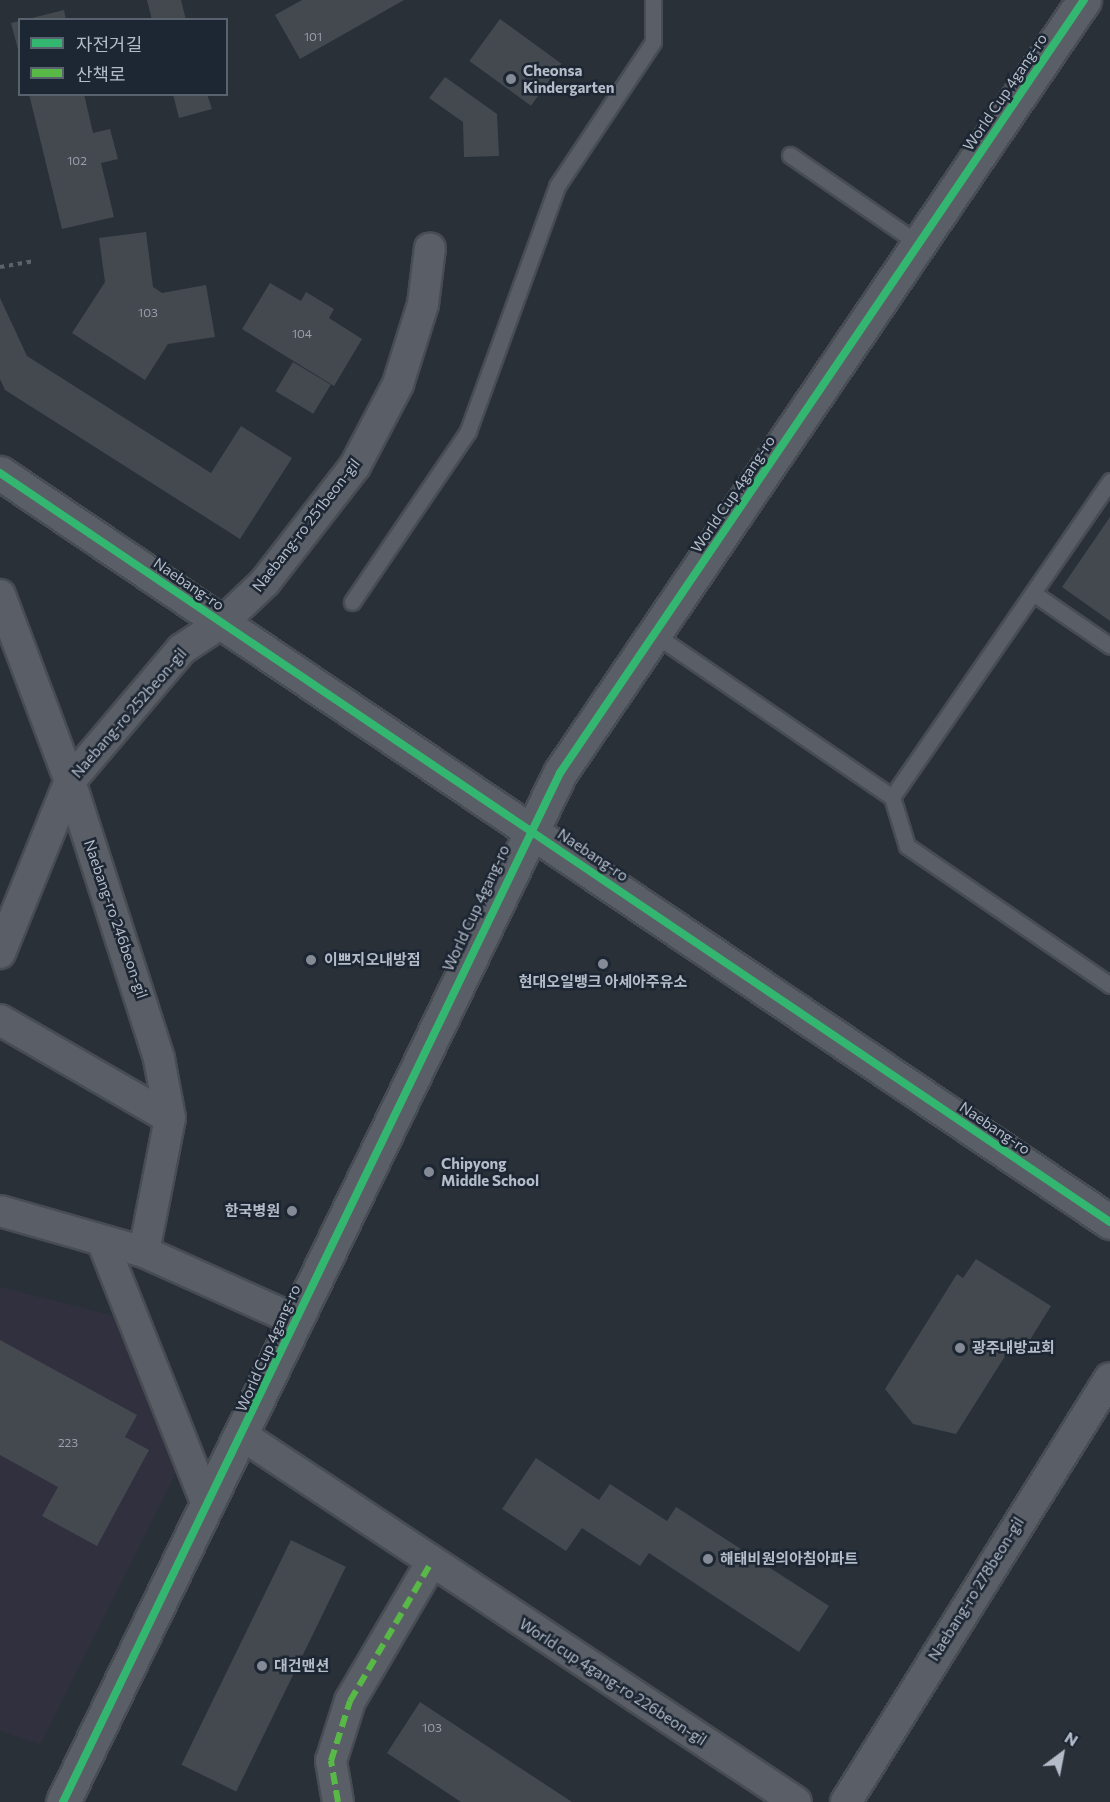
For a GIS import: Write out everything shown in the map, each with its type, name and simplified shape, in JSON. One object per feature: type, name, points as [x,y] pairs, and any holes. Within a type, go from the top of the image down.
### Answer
[{"type":"street","name":"World Cup 4gang-ro","points":[[63,1802],[243,1436],[295,1320],[529,827],[654,634],[1084,0]]},
{"type":"street","name":"Naebang-ro 251beon-gil","points":[[223,622],[265,582],[354,466],[398,384],[423,304],[430,248]]},
{"type":"street","name":"Naebang-ro","points":[[0,473],[529,827],[1110,1222]]},
{"type":"street","name":"Naebang-ro 246beon-gil","points":[[0,595],[70,781],[149,1017],[170,1118],[144,1252]]},
{"type":"street","name":"Naebang-ro 252beon-gil","points":[[0,953],[70,781],[182,649],[223,622]]},
{"type":"street","points":[[0,1020],[170,1118]]},
{"type":"street","points":[[0,1211],[103,1243],[144,1252],[295,1320]]},
{"type":"street","points":[[103,1243],[208,1507]]},
{"type":"street","name":"Naebang-ro 278beon-gil","points":[[846,1802],[1110,1378]]},
{"type":"street","name":"World cup 4gang-ro 226beon-gil","points":[[243,1436],[431,1563],[796,1802]]},
{"type":"street","points":[[338,1802],[331,1761],[350,1701],[431,1563]]},
{"type":"lane","points":[[352,602],[468,431],[557,186],[653,42],[653,0]]},
{"type":"lane","points":[[790,155],[919,244]]},
{"type":"lane","points":[[892,797],[1110,481]]},
{"type":"lane","points":[[1033,593],[1110,646]]},
{"type":"lane","points":[[654,634],[892,797],[907,846],[1110,986]]},
{"type":"path","points":[[0,267],[34,261]]},
{"type":"shaded area","points":[[0,1287],[122,1318],[171,1436],[176,1472],[40,1744],[0,1731]]},
{"type":"building","points":[[147,0],[181,0],[186,18],[152,18]]},
{"type":"building","points":[[302,0],[404,0],[300,59],[275,15]]},
{"type":"building","points":[[64,10],[66,18],[32,18]]},
{"type":"building","points":[[500,19],[561,64],[531,106],[469,61]]},
{"type":"building","points":[[18,21],[18,49],[11,23]]},
{"type":"building","points":[[445,77],[497,114],[499,156],[464,157],[463,122],[429,98]]},
{"type":"building","points":[[29,96],[84,96],[93,133],[110,129],[118,159],[101,163],[114,217],[62,229]]},
{"type":"building","points":[[174,96],[208,96],[212,109],[179,118]]},
{"type":"building","points":[[146,232],[153,287],[162,293],[206,285],[215,337],[168,344],[145,380],[72,333],[105,282],[99,238]]},
{"type":"building","points":[[270,283],[301,301],[306,292],[334,309],[329,318],[362,339],[334,386],[242,329]]},
{"type":"building","points":[[0,298],[27,356],[211,473],[241,426],[292,458],[240,539],[5,390],[0,379]]},
{"type":"building","points":[[293,362],[331,385],[313,414],[275,391]]},
{"type":"building","points":[[1110,517],[1110,621],[1062,587]]},
{"type":"building","name":"광주내방교회","points":[[976,1259],[1051,1306],[1023,1351],[1012,1345],[956,1434],[913,1424],[885,1389],[957,1274],[963,1278]]},
{"type":"building","points":[[0,1340],[137,1415],[125,1437],[149,1450],[97,1546],[42,1516],[58,1487],[0,1455]]},
{"type":"building","name":"해태비원의아침아파트","points":[[536,1458],[599,1500],[610,1484],[667,1521],[676,1507],[829,1606],[799,1652],[649,1553],[640,1566],[582,1528],[566,1551],[502,1509]]},
{"type":"building","name":"대건맨션","points":[[291,1540],[346,1567],[236,1791],[181,1765]]},
{"type":"building","points":[[420,1702],[572,1802],[461,1802],[387,1753]]},
{"type":"marked path","points":[[338,1802],[331,1761],[350,1701],[431,1563]]},
{"type":"cycle path","points":[[63,1802],[560,773],[1084,0]]},
{"type":"cycle path","points":[[0,473],[1110,1222]]},
{"type":"place","name":"Cheonsa Kindergarten","points":[[511,79]]},
{"type":"place","name":"이쁘지오내방점","points":[[311,960]]},
{"type":"place","name":"현대오일뱅크 아세아주유소","points":[[603,964]]},
{"type":"place","name":"Chipyong Middle School","points":[[429,1172]]},
{"type":"place","name":"한국병원","points":[[292,1211]]},
{"type":"place","name":"광주내방교회","points":[[960,1348]]},
{"type":"place","name":"해태비원의아침아파트","points":[[708,1559]]},
{"type":"place","name":"대건맨션","points":[[262,1666]]}]
